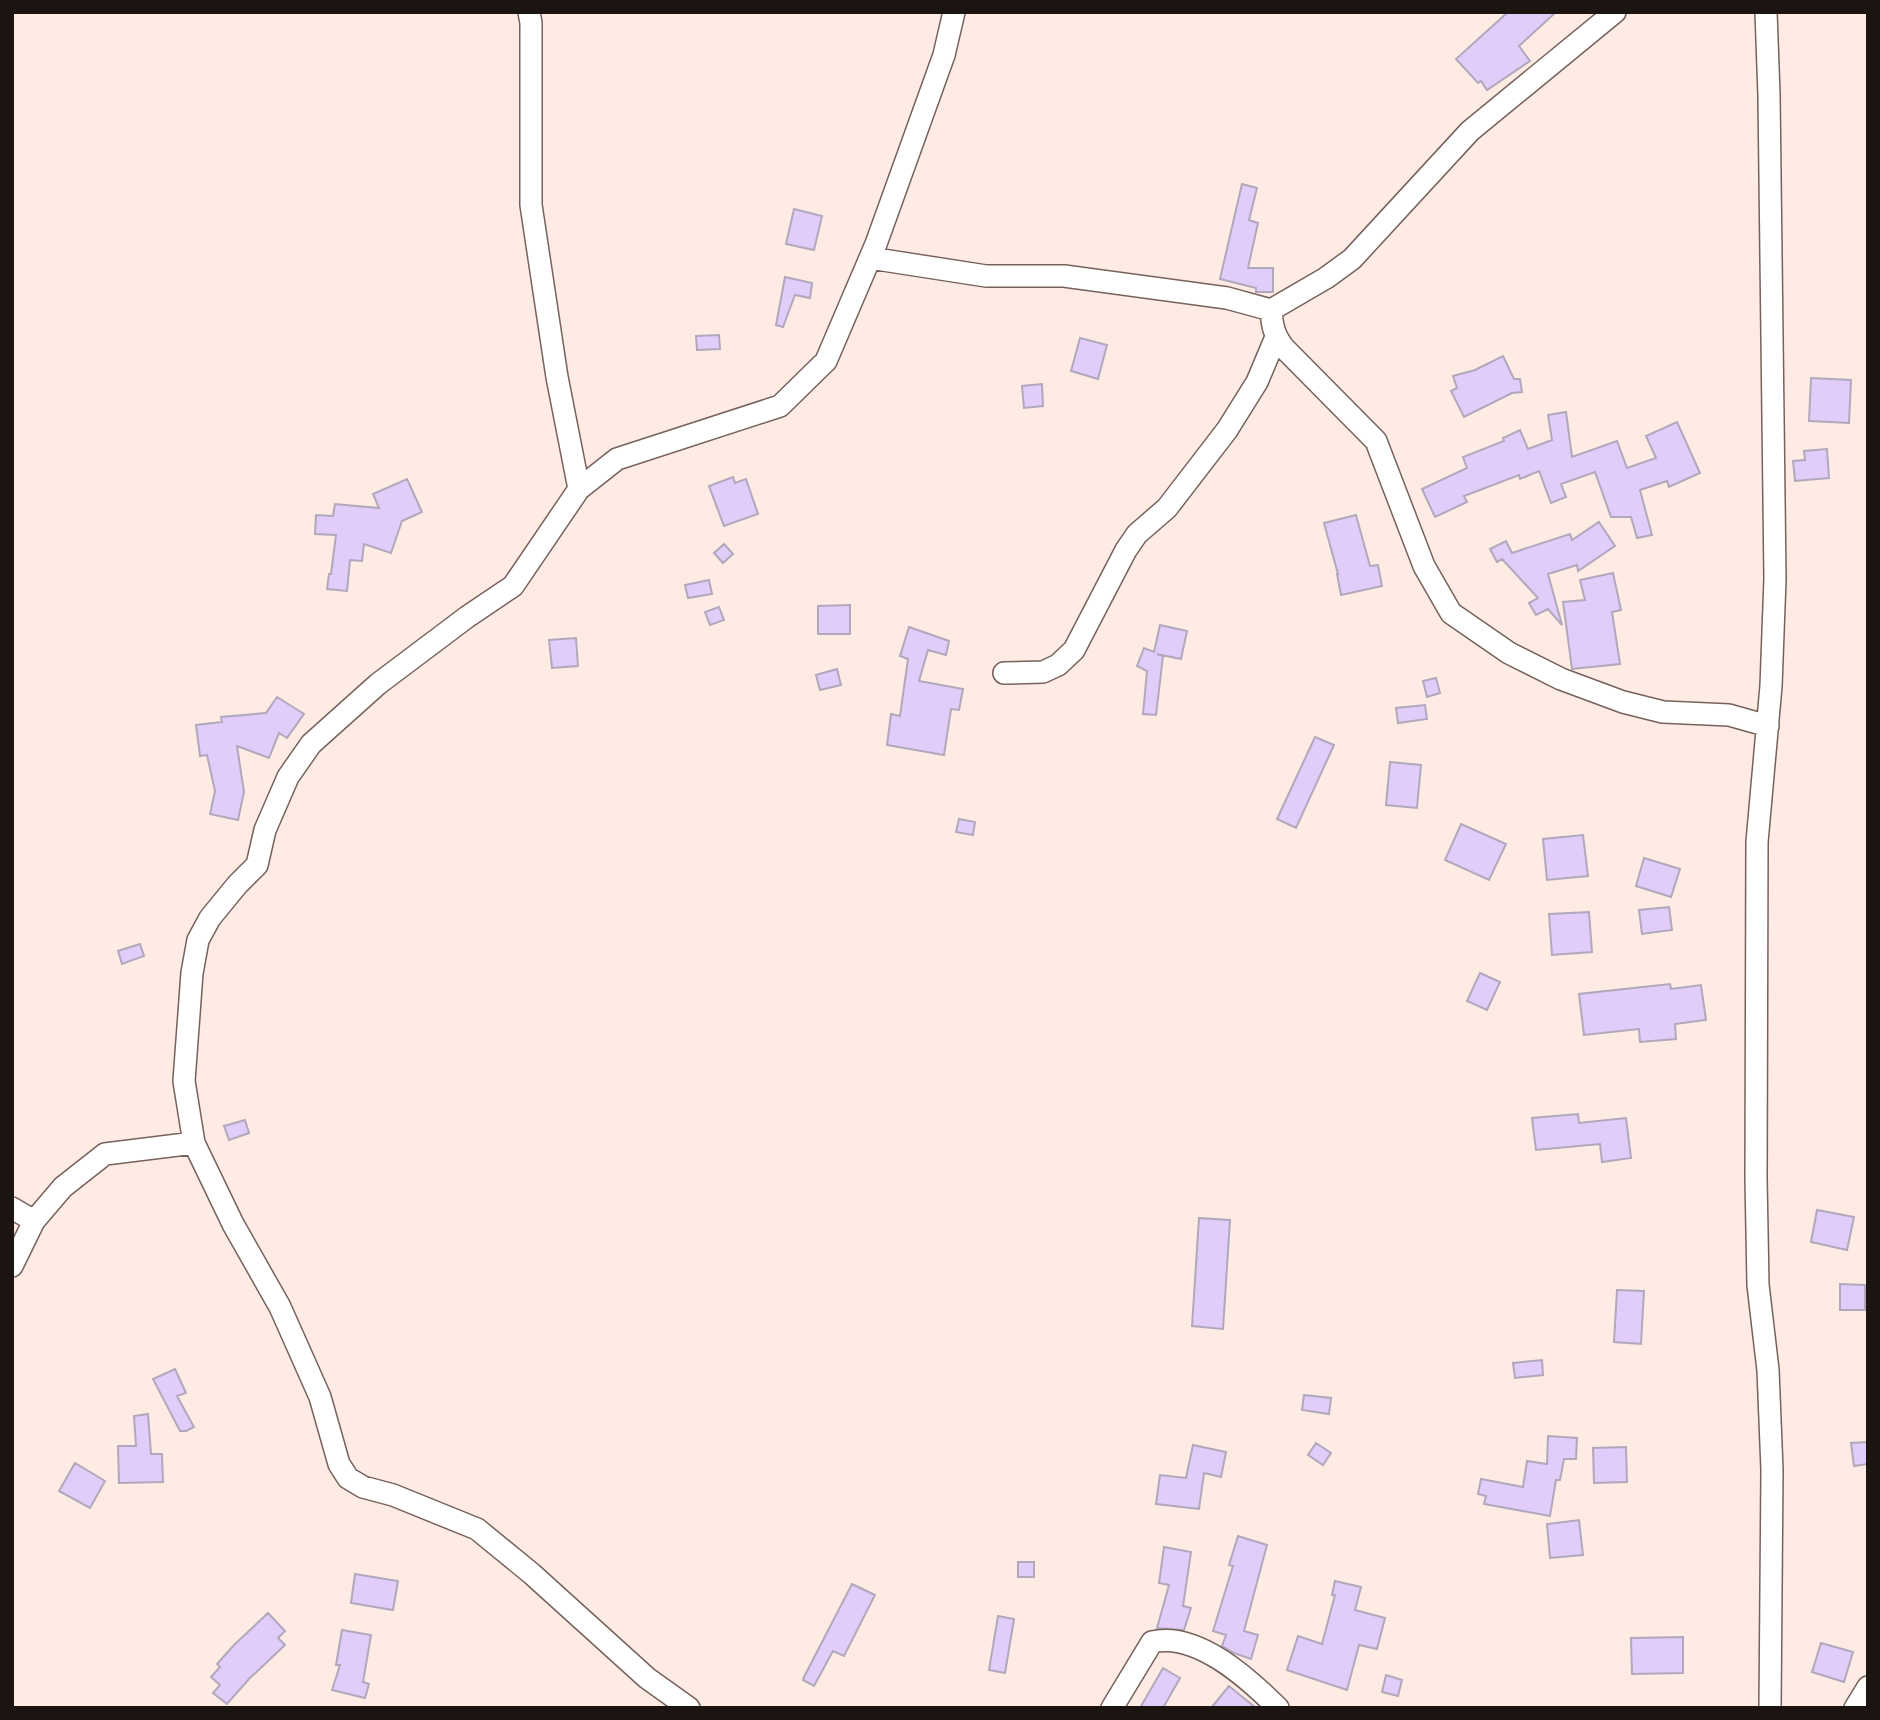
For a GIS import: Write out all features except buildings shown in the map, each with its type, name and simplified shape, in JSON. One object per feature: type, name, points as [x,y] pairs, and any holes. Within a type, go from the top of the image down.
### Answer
[{"type":"street","points":[[529,12],[531,205],[557,377],[579,489]]},
{"type":"street","points":[[689,1708],[647,1678],[532,1574],[477,1529],[393,1495],[363,1487],[348,1478],[339,1464],[320,1396],[280,1307],[233,1224],[194,1143],[184,1081],[192,973],[198,940],[217,910],[257,864],[265,830],[288,776],[311,744],[378,684],[513,586],[579,489],[617,458],[780,406],[826,361],[870,258],[944,55],[954,12]]},
{"type":"street","points":[[870,258],[986,276],[1064,276],[1227,298],[1271,310],[1326,278],[1352,259],[1470,131],[1615,12]]},
{"type":"street","points":[[1766,12],[1775,579],[1768,726],[1757,842],[1756,1178],[1758,1285],[1768,1370],[1772,1470],[1770,1708]]},
{"type":"street","points":[[1271,310],[1272,326],[1284,348],[1376,441],[1424,566],[1451,613],[1509,653],[1561,679],[1623,702],[1663,712],[1729,715],[1768,726]]},
{"type":"street","points":[[1004,673],[1044,672],[1058,665],[1074,649],[1126,550],[1137,534],[1167,508],[1227,430],[1256,382],[1276,337]]},
{"type":"street","points":[[12,1266],[34,1221],[63,1187],[105,1154],[194,1143]]},
{"type":"street","points":[[12,1208],[34,1221]]},
{"type":"street","points":[[1112,1708],[1152,1642],[1165,1639],[1192,1645],[1245,1674],[1278,1708]]},
{"type":"street","points":[[1854,1708],[1868,1687]]}]
